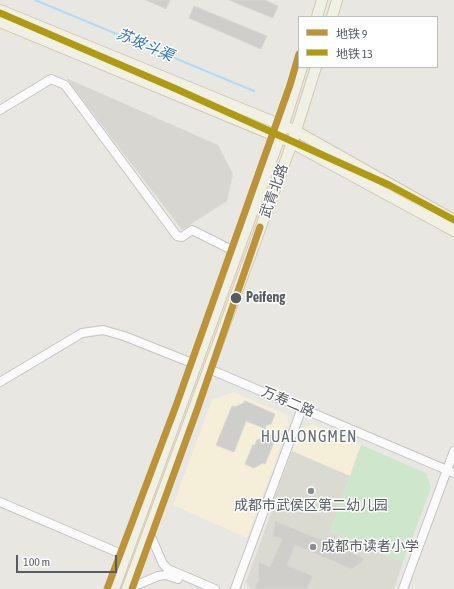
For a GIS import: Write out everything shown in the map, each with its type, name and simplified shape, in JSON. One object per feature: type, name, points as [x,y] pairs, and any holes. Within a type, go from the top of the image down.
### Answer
[{"type":"main road","points":[[317,16],[322,0]]},
{"type":"main road","points":[[332,16],[337,0]]},
{"type":"main road","points":[[0,10],[296,131],[454,220]]},
{"type":"main road","points":[[0,22],[280,137],[454,231]]},
{"type":"main road","name":"武青北路","points":[[114,589],[284,126],[302,68]]},
{"type":"main road","name":"武青北路","points":[[128,589],[292,143],[316,68]]},
{"type":"street","points":[[0,110],[51,79],[65,85],[177,236],[182,237],[192,230],[238,253]]},
{"type":"street","points":[[0,382],[82,333],[103,330],[124,336],[197,365]]},
{"type":"street","name":"万寿二路","points":[[209,369],[450,471]]},
{"type":"street","points":[[235,589],[302,408]]},
{"type":"street","points":[[403,589],[450,471],[454,451]]},
{"type":"street","points":[[0,502],[126,556]]},
{"type":"street","points":[[149,532],[163,564],[168,569],[215,589]]},
{"type":"street","points":[[128,589],[149,579],[166,575],[202,589]]},
{"type":"shaded area","points":[[66,78],[218,145],[233,174],[227,201],[182,230]]},
{"type":"shaded area","points":[[233,392],[287,415],[289,424],[247,538],[173,505],[212,400]]},
{"type":"shaded area","points":[[312,424],[361,445],[350,476],[292,451],[301,429]]},
{"type":"shaded area","name":"成都市读者小学","points":[[292,451],[350,476],[330,531],[403,562],[394,589],[250,589],[246,582],[273,508],[271,507]]},
{"type":"green space","points":[[361,445],[426,473],[431,488],[403,562],[330,531]]},
{"type":"building","points":[[146,0],[170,0],[166,9]]},
{"type":"building","points":[[229,0],[265,0],[278,6],[273,18]]},
{"type":"building","points":[[194,6],[267,36],[261,49],[189,18]]},
{"type":"building","points":[[245,401],[275,414],[271,424],[265,426],[266,429],[246,421],[234,452],[216,445],[232,406],[235,407],[244,403]]},
{"type":"building","points":[[263,431],[276,437],[265,464],[263,463],[254,468],[245,464],[253,445],[255,445],[257,440],[265,437]]},
{"type":"building","points":[[275,521],[364,558],[362,562],[352,569],[295,545],[287,565],[313,576],[307,589],[255,589],[259,579],[259,562],[270,567],[282,539],[273,536]]},
{"type":"waterway","name":"苏坡斗渠","points":[[35,0],[254,91]]},
{"type":"metro line","name":"13","points":[[0,13],[174,88],[389,185],[454,220]]},
{"type":"metro line","name":"9","points":[[107,589],[177,403],[290,85],[298,57]]},
{"type":"metro line","name":"9","points":[[132,589],[197,410],[260,227]]},
{"type":"place","name":"Peifeng","points":[[236,298]]},
{"type":"place","name":"成都市武侯区第二幼儿园","points":[[311,491]]},
{"type":"place","name":"成都市读者小学","points":[[313,547]]},
{"type":"district","name":"HUALONGMEN","points":[[309,437]]}]
